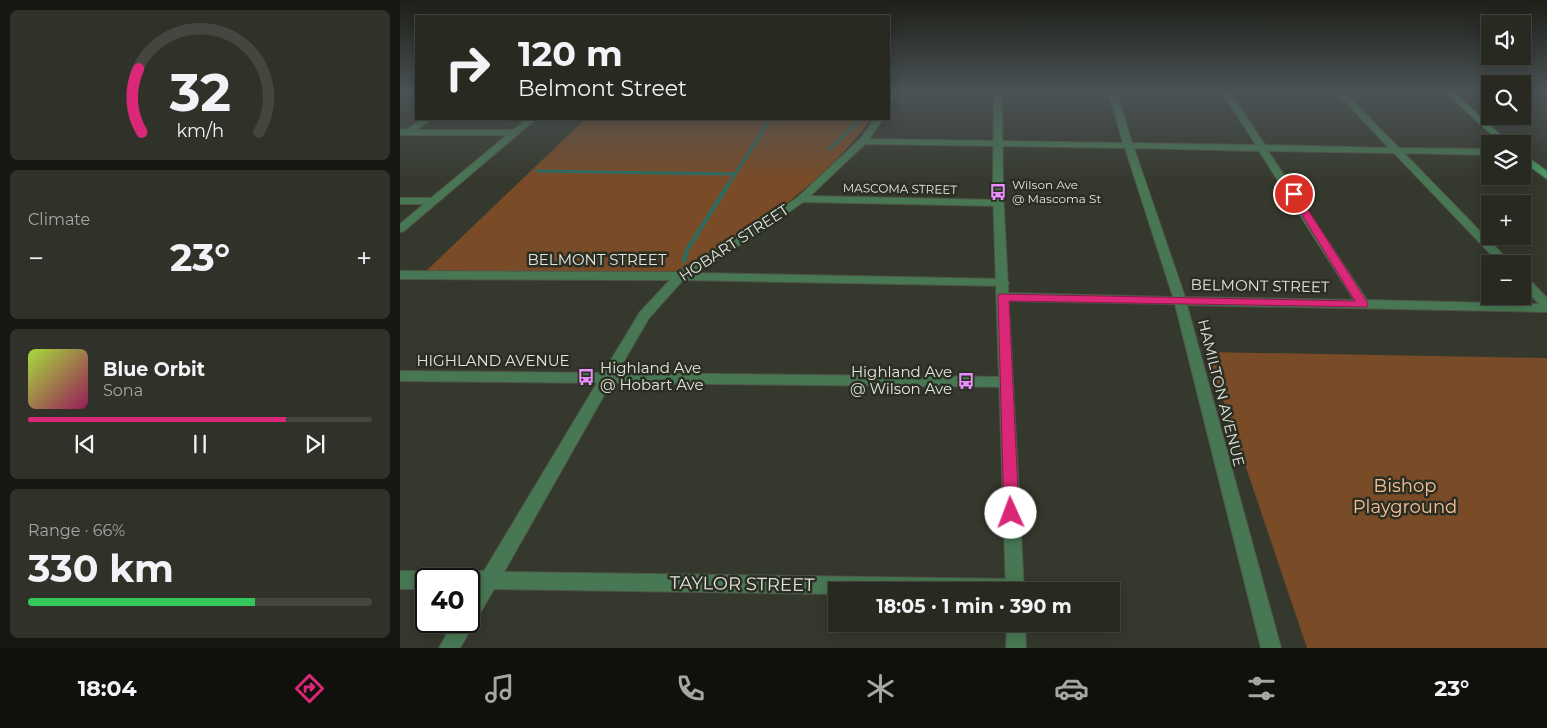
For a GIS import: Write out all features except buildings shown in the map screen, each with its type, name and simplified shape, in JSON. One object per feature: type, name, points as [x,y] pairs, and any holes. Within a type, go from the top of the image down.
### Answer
[{"type":"main road","points":[[1482,122],[1497,135]]},
{"type":"main road","points":[[1531,162],[1542,169],[1547,176]]},
{"type":"street","points":[[402,134],[422,122]]},
{"type":"street","points":[[400,229],[528,122]]},
{"type":"street","name":"HOBART STREET","points":[[480,595],[644,316],[680,276],[755,231],[801,199],[863,142],[877,122]]},
{"type":"street","points":[[998,122],[999,203],[1015,582]]},
{"type":"street","name":"HAMILTON AVENUE","points":[[1122,122],[1138,179],[1180,300],[1271,648]]},
{"type":"street","points":[[1246,122],[1363,304]]},
{"type":"street","points":[[1370,122],[1498,255]]},
{"type":"street","points":[[402,134],[514,133]]},
{"type":"street","points":[[863,142],[1481,152]]},
{"type":"street","name":"MASCOMA STREET","points":[[801,199],[999,203]]},
{"type":"street","points":[[400,201],[434,201]]},
{"type":"street","name":"BELMONT STREET","points":[[400,275],[680,276],[1003,283]]},
{"type":"street","points":[[1531,289],[1547,306]]},
{"type":"street","name":"BELMONT STREET","points":[[1003,297],[1547,306]]},
{"type":"street","name":"HIGHLAND AVENUE","points":[[400,376],[1006,382]]},
{"type":"street","points":[[400,580],[415,580]]},
{"type":"street","name":"TAYLOR STREET","points":[[480,580],[828,586]]},
{"type":"street","points":[[1016,632],[1016,648]]},
{"type":"street","points":[[449,648],[458,633]]},
{"type":"green space","points":[[582,122],[868,122],[830,166],[805,189],[749,231],[720,249],[664,277],[423,274]]},
{"type":"green space","name":"Bishop Playground","points":[[1207,352],[1547,358],[1547,648],[1307,648]]},
{"type":"waterway","points":[[727,187],[768,122]]},
{"type":"waterway","points":[[830,149],[857,122]]},
{"type":"waterway","points":[[537,171],[735,174]]},
{"type":"waterway","points":[[684,261],[687,250],[728,185]]},
{"type":"place","name":"Wilson Ave @ Mascoma St","points":[[998,192]]},
{"type":"place","name":"Highland Ave @ Hobart Ave","points":[[586,377]]},
{"type":"place","name":"Highland Ave @ Wilson Ave","points":[[966,381]]},
{"type":"route","points":[[1011,513],[1003,297],[1363,304],[1294,194]]}]
